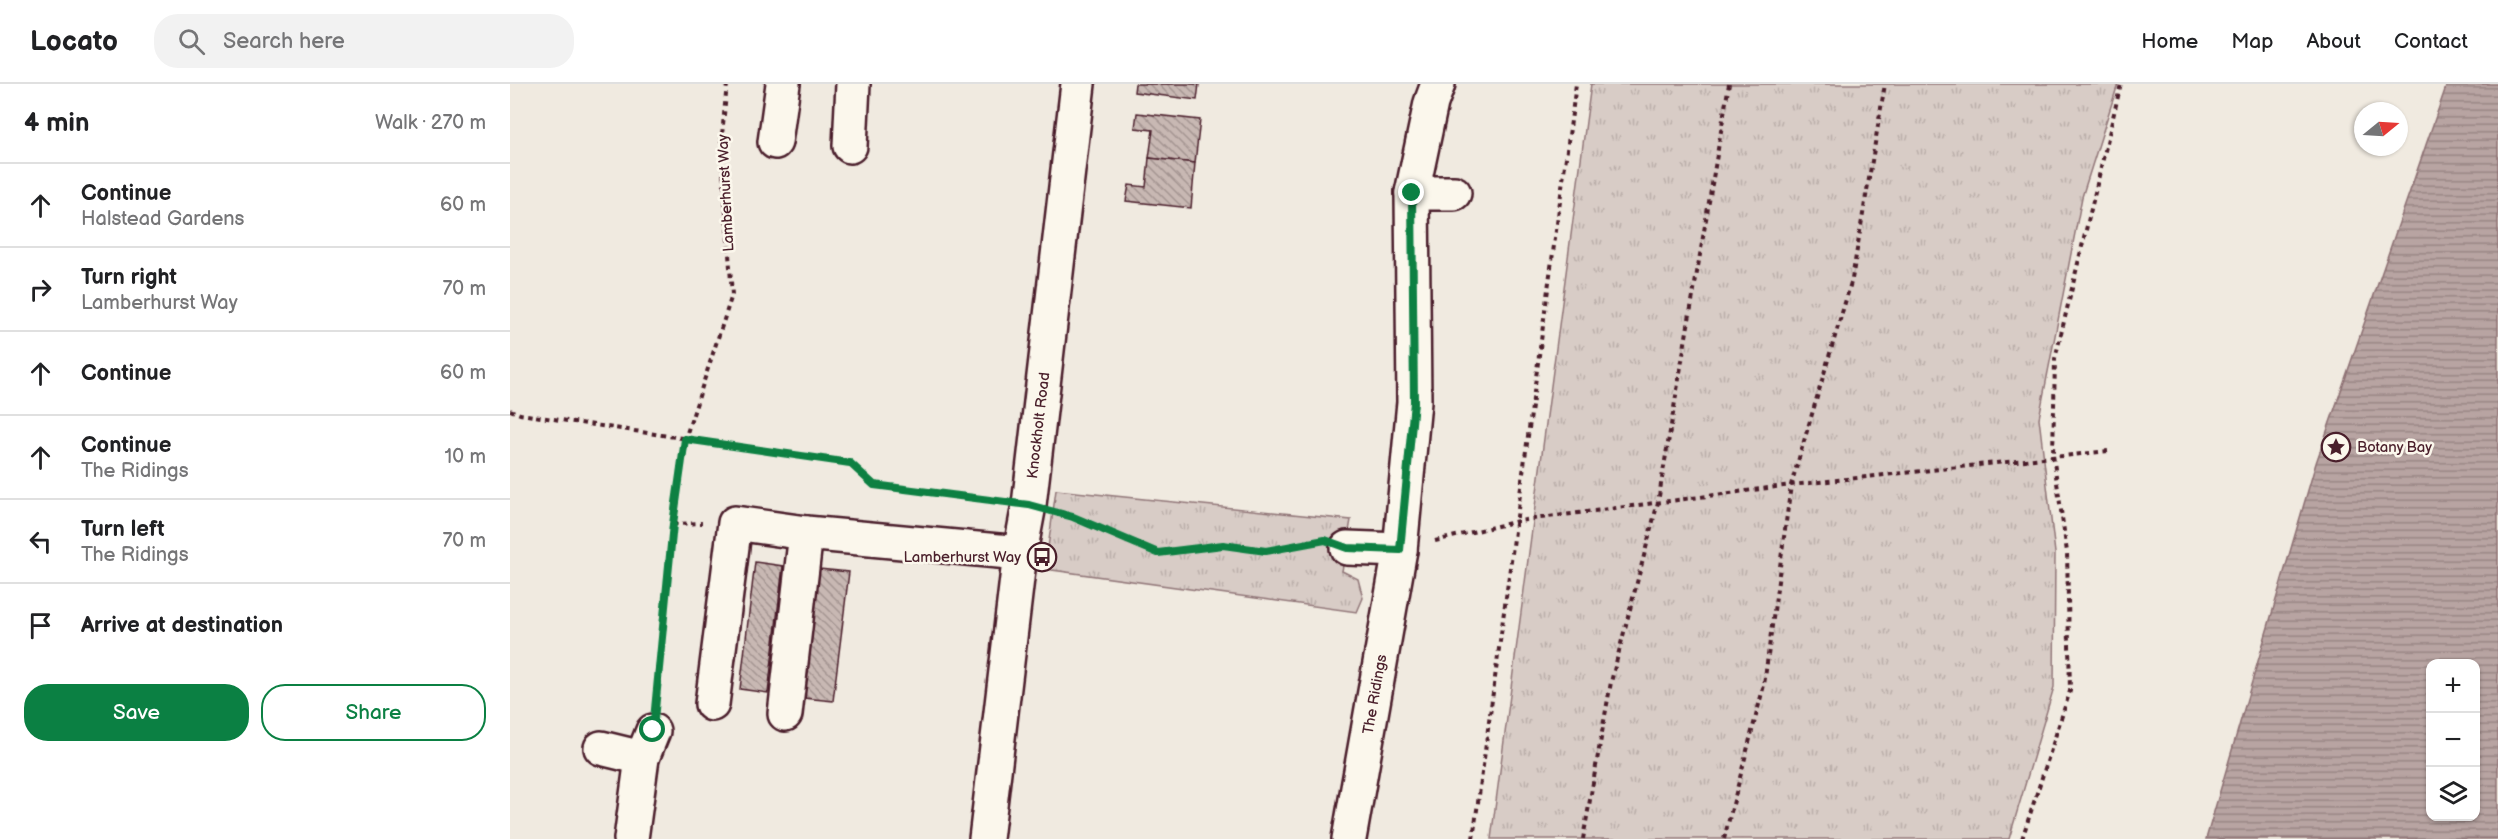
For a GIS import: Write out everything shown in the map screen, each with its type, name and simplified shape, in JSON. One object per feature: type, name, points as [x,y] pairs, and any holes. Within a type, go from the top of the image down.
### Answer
[{"type":"street","points":[[775,142],[783,84]]},
{"type":"street","points":[[850,147],[854,84]]},
{"type":"street","name":"Knockholt Road","points":[[986,839],[1020,553],[1029,505],[1078,84]]},
{"type":"street","name":"The Ridings","points":[[1349,839],[1400,550],[1414,402],[1412,193],[1431,103],[1438,84]]},
{"type":"street","points":[[1412,193],[1454,193]]},
{"type":"street","points":[[712,704],[735,523],[806,533],[1020,553]]},
{"type":"street","points":[[785,714],[806,533]]},
{"type":"street","points":[[1347,548],[1400,550]]},
{"type":"street","points":[[601,748],[648,744],[631,839]]},
{"type":"path","name":"Lamberhurst Way","points":[[648,744],[685,439],[732,295],[721,145],[728,84]]},
{"type":"path","points":[[1473,839],[1576,84]]},
{"type":"path","points":[[1583,839],[1611,682],[1658,502],[1729,84]]},
{"type":"path","points":[[1724,839],[1764,685],[1791,485],[1852,279],[1885,84]]},
{"type":"path","points":[[2022,839],[2070,691],[2067,552],[2053,455],[2055,359],[2121,84]]},
{"type":"path","points":[[510,410],[520,414],[850,463],[874,485],[1029,505],[1073,517],[1158,553],[1223,545],[1266,551],[1325,540],[1347,548]]},
{"type":"path","points":[[1400,550],[1518,521],[1791,485],[2053,455],[2109,451]]},
{"type":"green space","points":[[1591,84],[2118,84],[2082,197],[2039,418],[2055,553],[2054,687],[2009,839],[1491,839]]},
{"type":"green space","points":[[1056,490],[1351,520],[1342,571],[1358,579],[1363,598],[1357,612],[1045,569]]},
{"type":"shaded area","points":[[2447,84],[2498,84],[2498,839],[2206,839],[2316,463]]},
{"type":"building","points":[[1135,84],[1199,84],[1197,100],[1134,92]]},
{"type":"building","points":[[1137,113],[1200,120],[1195,163],[1149,158],[1153,130],[1135,128]]},
{"type":"building","points":[[1149,158],[1195,163],[1191,208],[1126,201],[1129,185],[1146,187]]},
{"type":"building","points":[[755,562],[783,566],[768,693],[740,689]]},
{"type":"building","points":[[819,569],[849,572],[833,701],[804,698]]},
{"type":"place","name":"Botany Bay","points":[[2336,447]]},
{"type":"place","name":"Lamberhurst Way","points":[[1042,557]]},
{"type":"route","points":[[653,730],[673,524],[685,439],[850,463],[874,485],[1029,505],[1073,517],[1158,553],[1223,545],[1266,551],[1325,540],[1347,548],[1400,550],[1414,402],[1412,193]]}]
